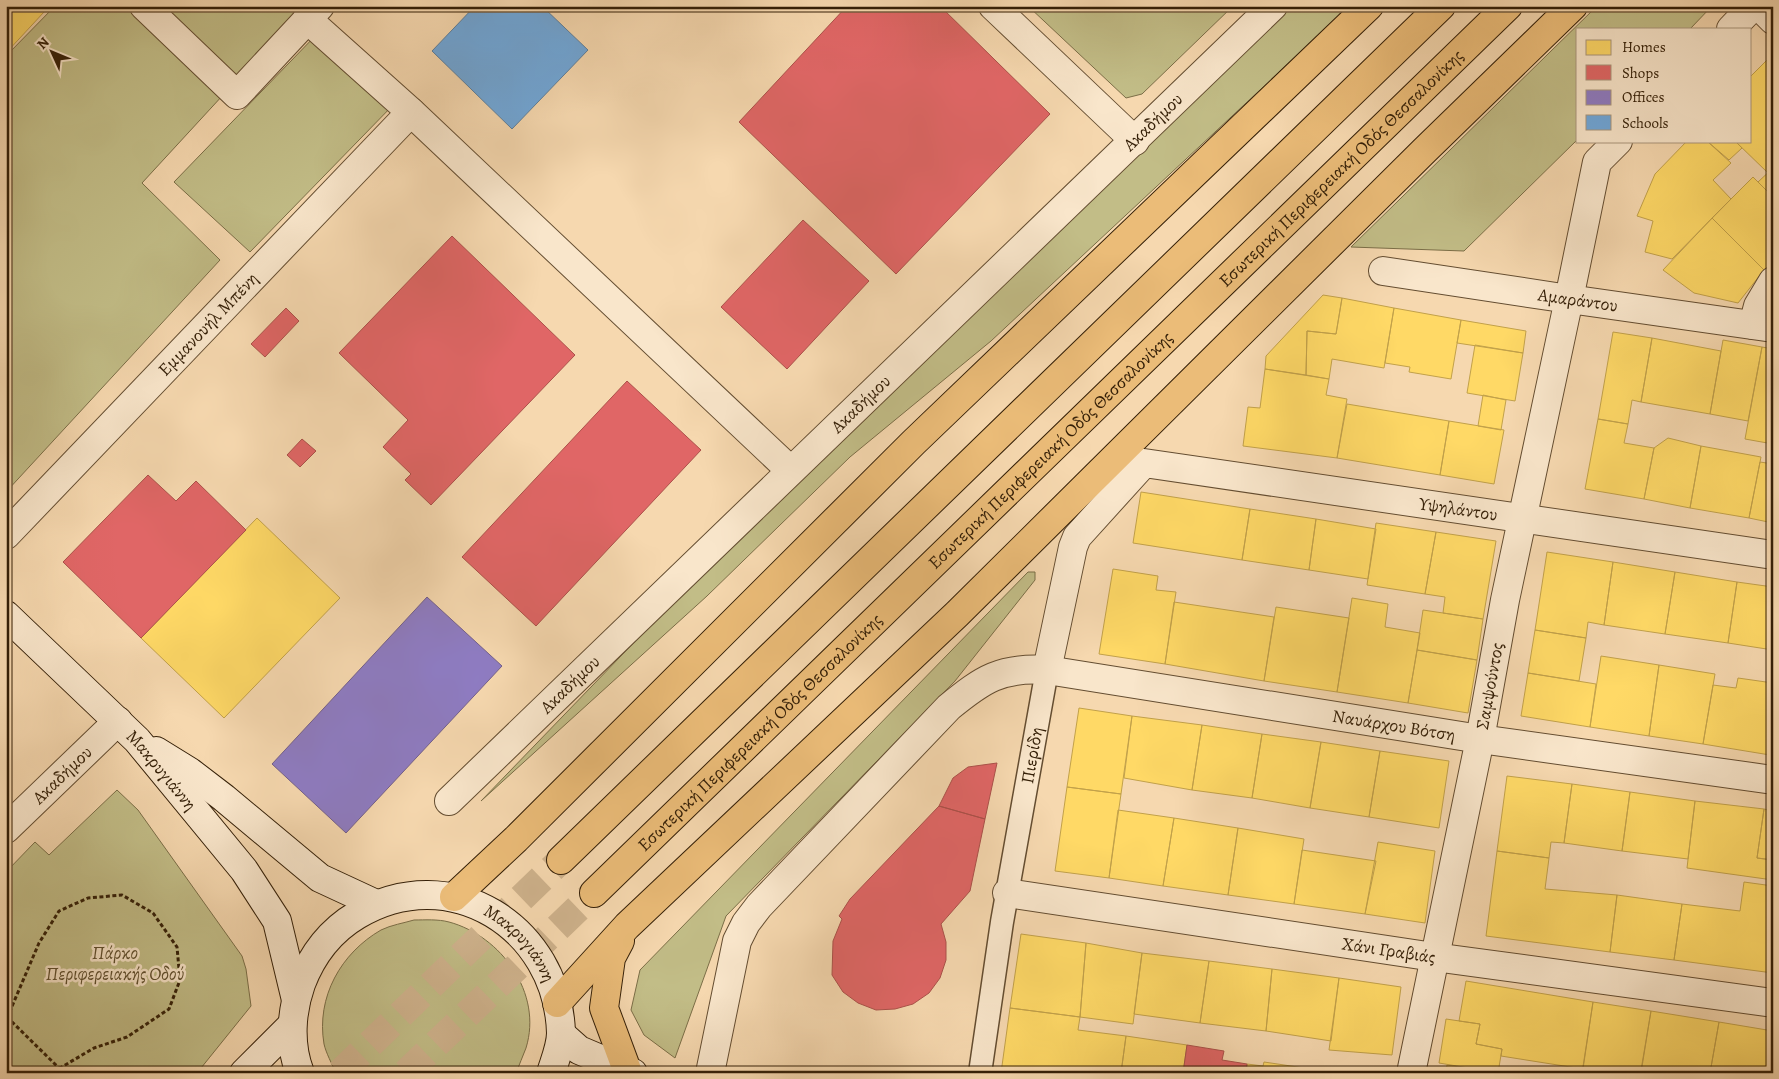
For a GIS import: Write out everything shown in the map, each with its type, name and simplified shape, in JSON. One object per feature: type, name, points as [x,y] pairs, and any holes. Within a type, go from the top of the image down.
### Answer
[{"type":"highway","points":[[454,897],[516,839],[914,442],[1369,6]]},
{"type":"highway","points":[[561,860],[1441,6]]},
{"type":"highway","name":"Εσωτερική Περιφερειακή Οδός Θεσσαλονίκης","points":[[594,893],[1508,6]]},
{"type":"highway","points":[[557,1002],[627,926],[957,614],[1573,6]]},
{"type":"highway","points":[[627,926],[611,958],[604,1008],[630,1072]]},
{"type":"street","points":[[144,6],[237,95],[313,13],[412,112],[790,470]]},
{"type":"street","points":[[993,6],[1135,141]]},
{"type":"street","name":"Ακαδήμου","points":[[448,801],[1273,6]]},
{"type":"street","points":[[1731,28],[1753,6]]},
{"type":"street","points":[[1759,6],[1773,20]]},
{"type":"street","name":"Εμμανουήλ Μπένη","points":[[6,536],[412,112]]},
{"type":"street","name":"Σαμψούντος","points":[[1411,1073],[1480,739],[1505,600],[1597,162],[1617,142]]},
{"type":"street","name":"Αμαράντου","points":[[1383,271],[1763,326]]},
{"type":"street","points":[[1763,326],[1758,306],[1773,281]]},
{"type":"street","name":"Υψηλάντου","points":[[1144,463],[1773,555]]},
{"type":"street","name":"Πιερίδη","points":[[980,1073],[1007,893],[1047,670],[1073,547],[1077,537],[1144,463]]},
{"type":"street","points":[[6,614],[137,740]]},
{"type":"street","name":"Ναυάρχου Βότση","points":[[710,1073],[737,941],[746,923],[759,906],[949,707],[974,686],[999,673],[1010,670],[1047,670],[1480,739],[1773,780]]},
{"type":"street","name":"Ακαδήμου","points":[[6,829],[118,721]]},
{"type":"street","name":"Μακρυγιάννη","points":[[137,740],[190,772],[217,792],[320,878],[376,904]]},
{"type":"street","name":"Μακρυγιάννη","points":[[137,740],[244,870],[277,921],[294,1012],[294,1044],[300,1073]]},
{"type":"street","name":"Χάνι Γραβιάς","points":[[1007,893],[1434,957],[1773,1002]]},
{"type":"street","name":"Μακρυγιάννη","points":[[294,1012],[306,971],[321,945],[343,924],[376,904],[410,895],[454,897],[491,910],[522,934],[545,966],[557,1002],[561,1034],[551,1073]]},
{"type":"street","points":[[244,1073],[294,1012]]},
{"type":"street","points":[[561,1034],[579,1050],[630,1072]]},
{"type":"path","points":[[60,1068],[94,1048],[127,1037],[169,1009],[180,980],[177,947],[153,913],[122,895],[88,898],[58,911],[39,943],[7,1017],[64,1073]]},
{"type":"green space","points":[[55,6],[305,6],[142,183],[220,260],[6,492],[6,56]]},
{"type":"green space","points":[[1028,6],[1233,6],[1142,94],[1126,98]]},
{"type":"green space","points":[[1292,6],[1350,6],[991,341],[850,457],[707,596],[481,801],[675,600]]},
{"type":"green space","points":[[1597,6],[1712,6],[1691,28],[1576,28],[1576,141],[1464,251],[1351,247]]},
{"type":"green space","points":[[318,33],[396,102],[250,252],[174,182]]},
{"type":"green space","points":[[1028,572],[1035,572],[1035,580],[955,681],[726,916],[675,1058],[644,1035],[631,1010],[640,970]]},
{"type":"green space","name":"Πάρκο Περιφερειακής Οδού","points":[[117,790],[138,810],[242,956],[246,969],[251,1006],[197,1073],[6,1073],[6,872],[35,842],[49,855]]},
{"type":"green space","points":[[414,920],[445,921],[468,929],[501,954],[513,970],[523,988],[528,1007],[530,1027],[526,1048],[516,1073],[336,1073],[324,1044],[323,1027],[324,1010],[334,978],[354,951],[367,940],[385,928]]},
{"type":"building: Homes","points":[[6,6],[39,6],[44,12],[6,53]]},
{"type":"building: Homes","points":[[1771,56],[1773,58],[1773,168],[1768,173],[1736,142],[1752,142],[1752,75]]},
{"type":"building: Homes","points":[[1686,142],[1708,142],[1731,163],[1713,180],[1731,199],[1672,259],[1645,252],[1653,221],[1637,216],[1655,174]]},
{"type":"building: Homes","points":[[1708,142],[1736,142],[1742,148],[1729,160]]},
{"type":"building: Homes","points":[[1773,168],[1773,197],[1758,182]]},
{"type":"building: Homes","points":[[1753,177],[1773,197],[1773,261],[1764,270],[1712,218]]},
{"type":"building: Homes","points":[[1712,218],[1764,270],[1738,303],[1694,293],[1663,270]]},
{"type":"building: Homes","points":[[1323,295],[1342,298],[1336,334],[1307,331],[1306,375],[1265,369],[1266,356]]},
{"type":"building: Homes","points":[[1342,298],[1394,308],[1384,368],[1332,359],[1329,379],[1306,375],[1307,331],[1336,334]]},
{"type":"building: Homes","points":[[1394,308],[1461,320],[1451,379],[1409,372],[1410,367],[1385,363]]},
{"type":"building: Homes","points":[[1461,320],[1526,331],[1523,353],[1457,343]]},
{"type":"building: Homes","points":[[1613,332],[1652,338],[1641,402],[1632,400],[1628,424],[1598,419]]},
{"type":"building: Homes","points":[[1652,338],[1721,351],[1710,414],[1641,402]]},
{"type":"building: Homes","points":[[1723,340],[1762,347],[1748,421],[1710,414]]},
{"type":"building: Homes","points":[[1475,345],[1523,353],[1515,401],[1467,393]]},
{"type":"building: Homes","points":[[1762,347],[1773,349],[1773,444],[1745,439]]},
{"type":"building: Homes","points":[[1265,369],[1329,379],[1326,395],[1347,399],[1337,458],[1243,446],[1248,407],[1260,408]]},
{"type":"building: Homes","points":[[1483,395],[1506,400],[1501,430],[1478,426]]},
{"type":"building: Homes","points":[[1347,404],[1449,421],[1440,475],[1337,458]]},
{"type":"building: Homes","points":[[1598,419],[1628,424],[1624,443],[1654,448],[1644,499],[1585,489]]},
{"type":"building: Homes","points":[[1449,421],[1504,430],[1494,484],[1440,475]]},
{"type":"building: Homes","points":[[1668,438],[1701,446],[1690,508],[1644,499],[1654,448]]},
{"type":"building: Homes","points":[[1701,446],[1761,457],[1749,518],[1690,508]]},
{"type":"building: Homes","points":[[1760,462],[1773,464],[1773,523],[1749,518]]},
{"type":"building: Homes","points":[[1141,492],[1250,509],[1242,560],[1133,543]]},
{"type":"building: Homes","points":[[1250,509],[1316,519],[1309,570],[1242,560]]},
{"type":"building: Homes","points":[[257,518],[340,598],[224,718],[141,638]]},
{"type":"building: Homes","points":[[1316,519],[1376,529],[1368,579],[1309,570]]},
{"type":"building: Homes","points":[[1376,523],[1436,532],[1425,594],[1367,585]]},
{"type":"building: Homes","points":[[1436,532],[1496,541],[1483,619],[1443,613],[1445,597],[1425,594]]},
{"type":"building: Homes","points":[[1547,552],[1613,562],[1604,625],[1588,622],[1586,638],[1535,630]]},
{"type":"building: Homes","points":[[1613,562],[1675,572],[1665,634],[1604,625]]},
{"type":"building: Homes","points":[[1113,569],[1158,576],[1156,590],[1176,592],[1165,664],[1099,654]]},
{"type":"building: Homes","points":[[1675,572],[1737,582],[1728,643],[1665,634]]},
{"type":"building: Homes","points":[[1737,582],[1773,587],[1773,650],[1728,643]]},
{"type":"building: Homes","points":[[1352,598],[1388,604],[1385,627],[1420,633],[1408,703],[1337,692]]},
{"type":"building: Homes","points":[[1174,602],[1274,617],[1264,681],[1165,664]]},
{"type":"building: Homes","points":[[1276,607],[1349,618],[1337,692],[1264,681]]},
{"type":"building: Homes","points":[[1423,610],[1483,619],[1477,660],[1417,650]]},
{"type":"building: Homes","points":[[1535,630],[1586,638],[1579,681],[1528,673]]},
{"type":"building: Homes","points":[[1417,650],[1477,660],[1468,713],[1408,703]]},
{"type":"building: Homes","points":[[1601,656],[1659,665],[1649,736],[1590,727]]},
{"type":"building: Homes","points":[[1659,665],[1715,674],[1703,744],[1649,736]]},
{"type":"building: Homes","points":[[1528,673],[1596,684],[1590,727],[1521,716]]},
{"type":"building: Homes","points":[[1738,678],[1773,683],[1773,734],[1770,755],[1703,744],[1713,685],[1736,688]]},
{"type":"building: Homes","points":[[1079,708],[1132,716],[1121,794],[1067,787]]},
{"type":"building: Homes","points":[[1132,716],[1202,725],[1192,790],[1124,778]]},
{"type":"building: Homes","points":[[1202,725],[1262,734],[1252,798],[1192,790]]},
{"type":"building: Homes","points":[[1262,734],[1321,742],[1310,808],[1252,798]]},
{"type":"building: Homes","points":[[1321,742],[1380,751],[1369,817],[1310,808]]},
{"type":"building: Homes","points":[[1380,751],[1449,761],[1439,828],[1369,817]]},
{"type":"building: Homes","points":[[1507,776],[1572,784],[1564,843],[1551,842],[1549,858],[1497,851]]},
{"type":"building: Homes","points":[[1572,784],[1630,792],[1622,851],[1564,843]]},
{"type":"building: Homes","points":[[1067,787],[1121,794],[1109,878],[1055,871]]},
{"type":"building: Homes","points":[[1630,792],[1695,801],[1688,859],[1622,851]]},
{"type":"building: Homes","points":[[1695,801],[1764,809],[1757,858],[1773,860],[1773,880],[1687,868]]},
{"type":"building: Homes","points":[[1764,809],[1773,811],[1773,860],[1757,858]]},
{"type":"building: Homes","points":[[1118,810],[1174,818],[1163,886],[1109,878]]},
{"type":"building: Homes","points":[[1174,818],[1238,828],[1228,895],[1163,886]]},
{"type":"building: Homes","points":[[1238,828],[1304,839],[1294,904],[1228,895]]},
{"type":"building: Homes","points":[[1378,842],[1435,851],[1425,923],[1365,914]]},
{"type":"building: Homes","points":[[1302,850],[1376,861],[1365,914],[1294,904]]},
{"type":"building: Homes","points":[[1497,851],[1549,858],[1545,889],[1617,895],[1610,952],[1486,936]]},
{"type":"building: Homes","points":[[1744,882],[1773,886],[1773,973],[1674,960],[1682,904],[1740,911]]},
{"type":"building: Homes","points":[[1617,895],[1682,904],[1674,960],[1610,952]]},
{"type":"building: Homes","points":[[1021,934],[1086,943],[1080,1017],[1010,1008]]},
{"type":"building: Homes","points":[[1086,943],[1142,953],[1133,1024],[1080,1017]]},
{"type":"building: Homes","points":[[1142,953],[1209,961],[1200,1023],[1134,1014]]},
{"type":"building: Homes","points":[[1209,961],[1272,969],[1266,1031],[1200,1023]]},
{"type":"building: Homes","points":[[1272,969],[1339,978],[1331,1041],[1266,1031]]},
{"type":"building: Homes","points":[[1339,978],[1401,987],[1392,1055],[1329,1050]]},
{"type":"building: Homes","points":[[1466,981],[1593,1002],[1583,1069],[1501,1056],[1502,1049],[1476,1044],[1480,1024],[1459,1021]]},
{"type":"building: Homes","points":[[1593,1002],[1651,1011],[1641,1073],[1582,1073]]},
{"type":"building: Homes","points":[[1010,1008],[1080,1017],[1078,1030],[1126,1036],[1121,1073],[1001,1073]]},
{"type":"building: Homes","points":[[1651,1011],[1719,1022],[1710,1073],[1659,1073],[1641,1070]]},
{"type":"building: Homes","points":[[1446,1019],[1480,1024],[1476,1044],[1502,1049],[1498,1073],[1439,1063]]},
{"type":"building: Homes","points":[[1719,1022],[1773,1031],[1773,1073],[1710,1073]]},
{"type":"building: Homes","points":[[1126,1036],[1187,1045],[1183,1073],[1121,1073]]},
{"type":"building: Homes","points":[[1264,1062],[1311,1069],[1310,1073],[1246,1073],[1247,1064],[1263,1066]]},
{"type":"building: Homes","points":[[1447,1065],[1497,1073],[1446,1073]]},
{"type":"building: Homes","points":[[1311,1069],[1338,1073],[1310,1073]]},
{"type":"building: Shops","points":[[847,6],[940,6],[1050,114],[896,274],[739,122]]},
{"type":"building: Shops","points":[[803,220],[869,281],[787,369],[721,307]]},
{"type":"building: Shops","points":[[452,236],[575,355],[431,505],[405,480],[411,474],[383,447],[408,420],[339,353]]},
{"type":"building: Shops","points":[[286,308],[299,321],[265,357],[251,344]]},
{"type":"building: Shops","points":[[627,381],[701,450],[536,626],[462,557]]},
{"type":"building: Shops","points":[[302,439],[316,451],[300,467],[287,455]]},
{"type":"building: Shops","points":[[148,475],[176,501],[196,481],[246,530],[141,638],[63,562]]},
{"type":"building: Shops","points":[[997,763],[985,819],[939,806],[953,778],[968,767]]},
{"type":"building: Shops","points":[[939,806],[985,819],[970,891],[941,924],[946,942],[946,960],[940,978],[929,993],[913,1004],[895,1009],[876,1010],[858,1003],[843,992],[832,975],[833,941],[842,919],[839,916],[850,899]]},
{"type":"building: Shops","points":[[1187,1045],[1224,1051],[1222,1060],[1247,1064],[1246,1073],[1183,1073]]},
{"type":"building: Offices","points":[[427,597],[502,666],[346,833],[272,764]]},
{"type":"building: Schools","points":[[475,6],[542,6],[588,50],[512,129],[432,51]]},
{"type":"tunnel","points":[[340,1073],[561,860]]},
{"type":"tunnel","points":[[406,1073],[594,893]]}]
